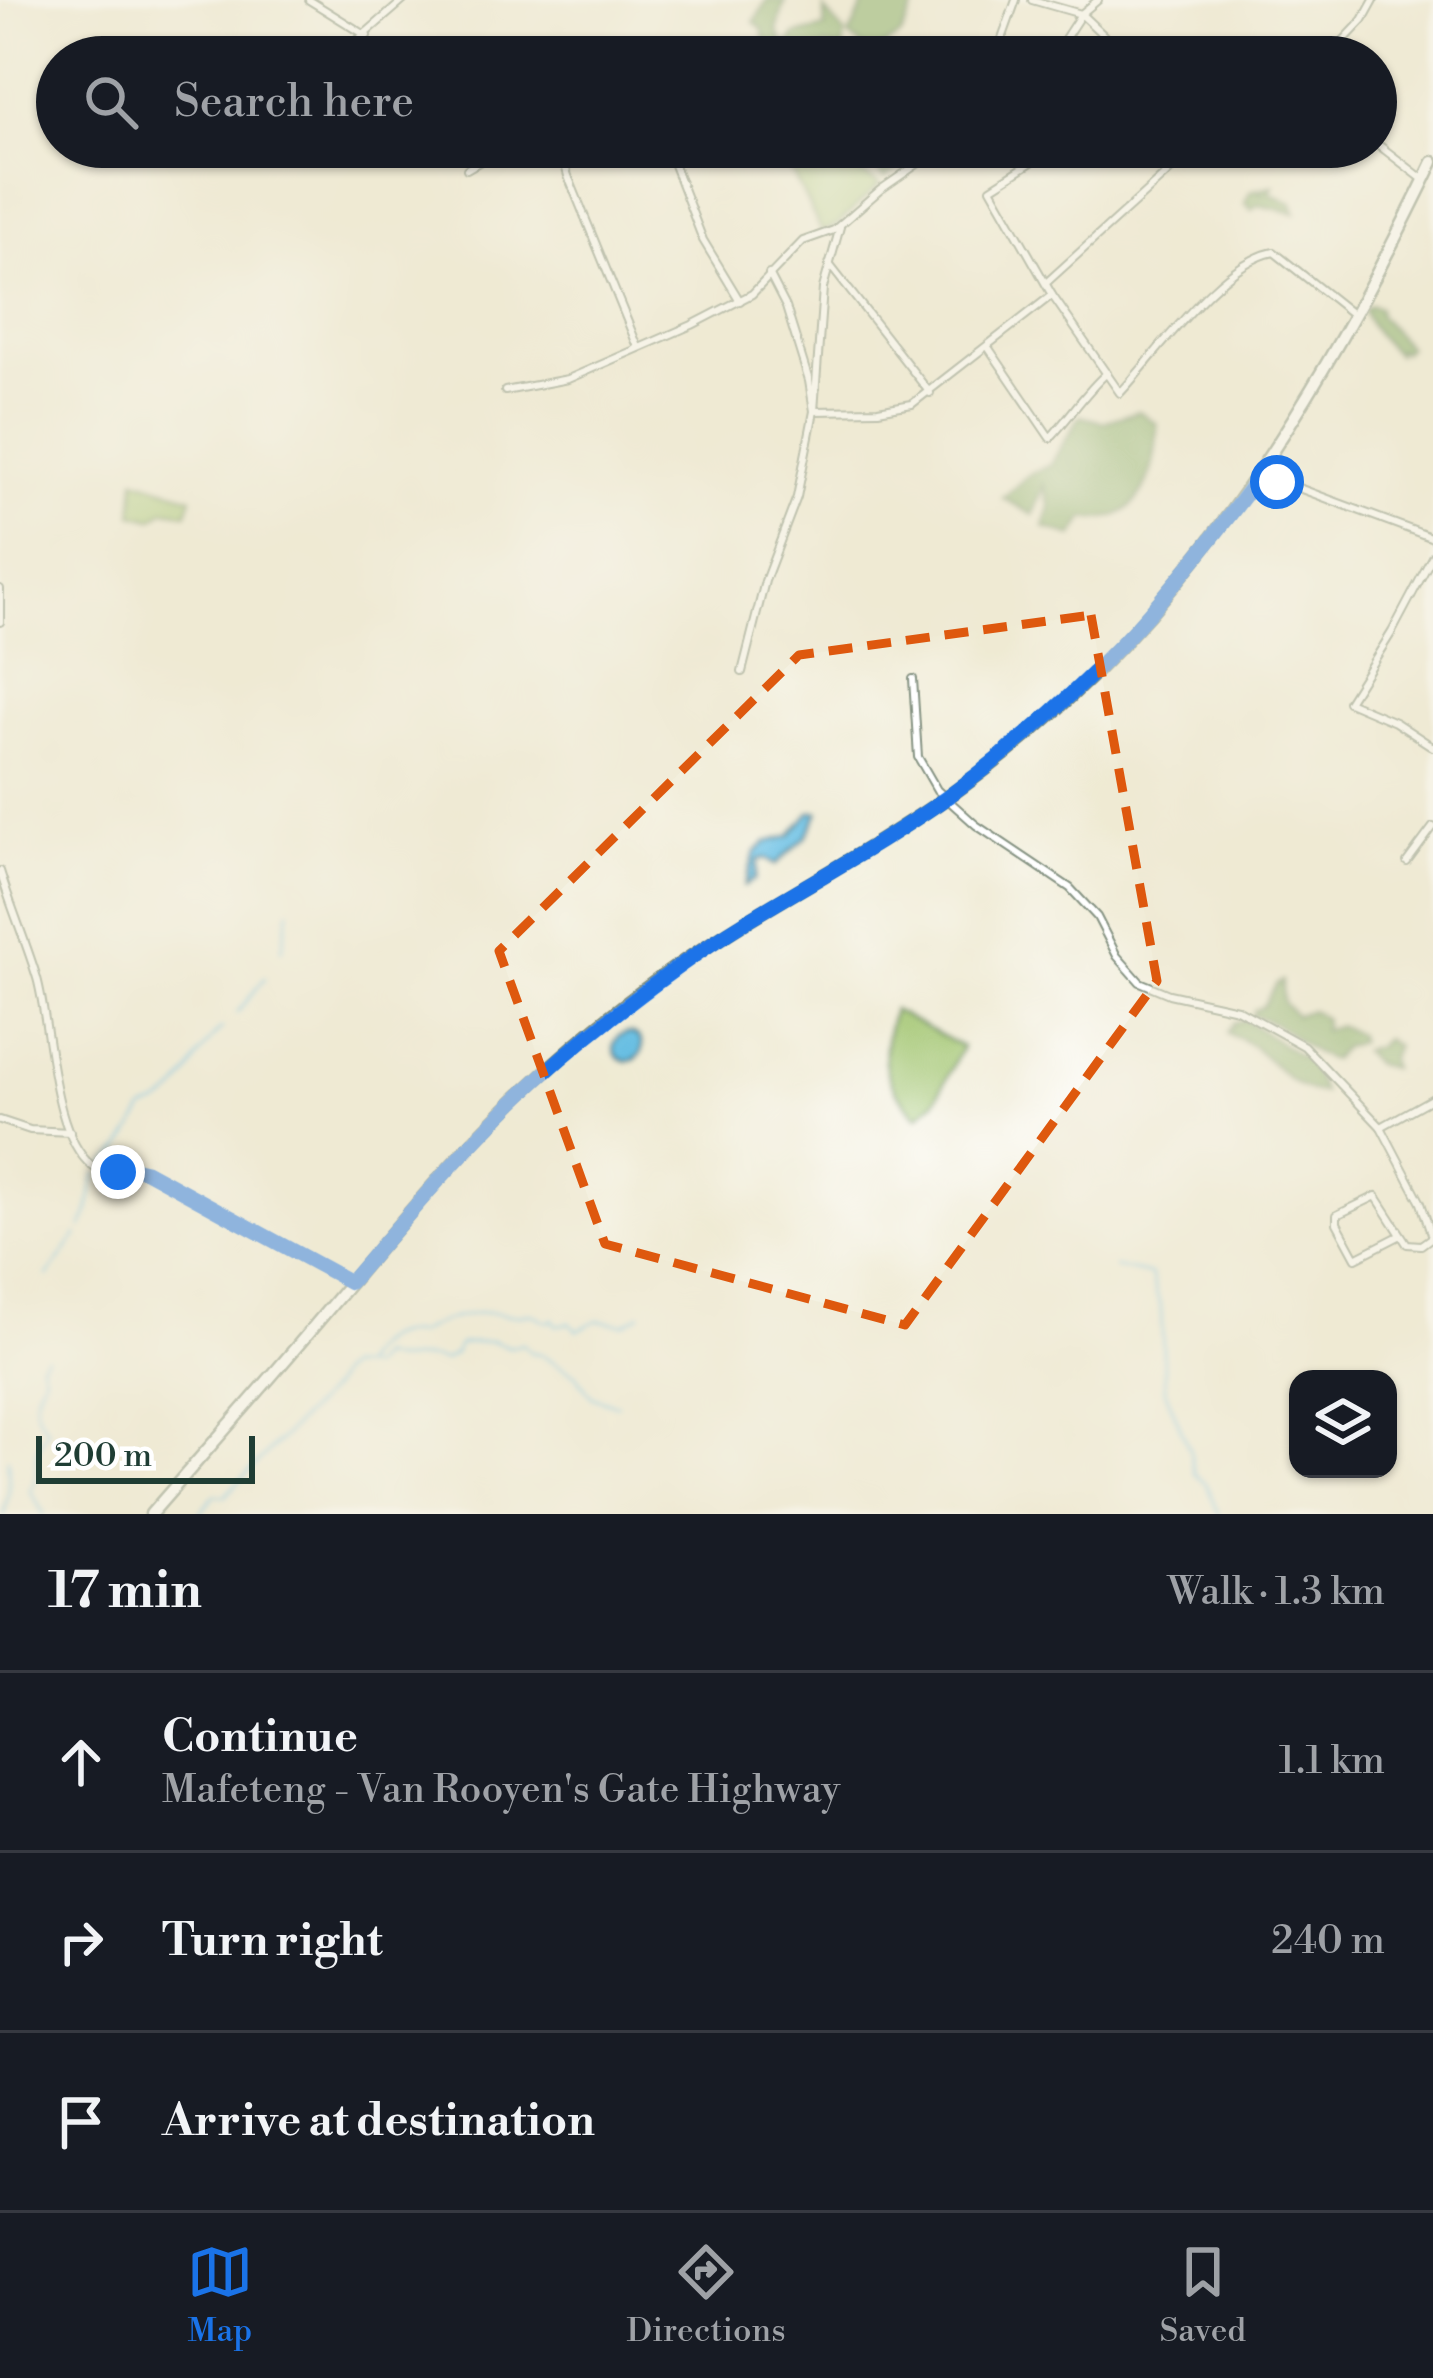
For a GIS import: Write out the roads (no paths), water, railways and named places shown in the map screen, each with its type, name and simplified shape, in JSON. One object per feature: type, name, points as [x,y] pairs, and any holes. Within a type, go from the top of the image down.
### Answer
[{"type":"main road","points":[[151,1514],[477,1139],[582,1040],[714,942],[947,797],[1066,702],[1116,653],[1193,565],[1261,474],[1433,162]]},
{"type":"street","points":[[309,0],[367,36],[404,0]]},
{"type":"street","points":[[1003,36],[1016,0]]},
{"type":"street","points":[[1032,0],[1081,14],[1104,36]]},
{"type":"street","points":[[1067,36],[1081,14],[1098,0]]},
{"type":"street","points":[[1348,36],[1374,0]]},
{"type":"street","points":[[1397,159],[1424,180]]},
{"type":"street","points":[[566,168],[638,347]]},
{"type":"street","points":[[675,168],[703,241],[740,301]]},
{"type":"street","points":[[505,391],[568,379],[740,301],[802,242],[841,225],[912,168]]},
{"type":"street","points":[[1023,168],[992,188],[1052,295],[1120,393],[1211,293],[1256,255],[1274,252],[1352,314]]},
{"type":"street","points":[[1046,283],[1173,168]]},
{"type":"street","points":[[742,672],[765,580],[797,497],[814,411],[828,263],[841,225]]},
{"type":"street","points":[[828,263],[930,393]]},
{"type":"street","points":[[769,272],[786,307],[814,411]]},
{"type":"street","points":[[814,411],[913,404],[1052,295]]},
{"type":"street","points":[[988,347],[1050,438],[1107,373]]},
{"type":"street","points":[[1261,474],[1433,538]]},
{"type":"street","points":[[1433,555],[1348,702],[1395,722],[1433,747]]},
{"type":"street","points":[[0,589],[0,622]]},
{"type":"street","points":[[913,680],[919,757],[925,775],[976,825],[1070,888],[1097,917],[1117,956],[1140,982],[1169,994],[1237,1009],[1304,1046],[1381,1127],[1432,1237],[1412,1245],[1376,1196],[1337,1215],[1337,1223],[1356,1258],[1401,1235]]},
{"type":"street","points":[[1407,862],[1433,827]]},
{"type":"street","points":[[0,871],[37,979],[70,1132],[91,1166],[111,1174],[132,1168],[146,1171],[350,1282]]},
{"type":"street","points":[[1381,1127],[1433,1098]]},
{"type":"street","points":[[0,1120],[29,1130],[70,1132]]},
{"type":"water","points":[[810,812],[819,812],[807,836],[775,865],[765,858],[758,860],[755,879],[745,885],[755,853],[767,842],[790,836]]},
{"type":"water","points":[[628,1033],[638,1037],[642,1047],[638,1057],[628,1061],[618,1057],[614,1047],[618,1037]]},
{"type":"waterway","points":[[282,950],[289,911]]},
{"type":"waterway","points":[[237,1013],[265,978]]},
{"type":"waterway","points":[[103,1166],[121,1149],[145,1109],[160,1104],[180,1086],[222,1028]]},
{"type":"waterway","points":[[82,1227],[97,1174]]},
{"type":"waterway","points":[[48,1276],[77,1235]]},
{"type":"waterway","points":[[1115,1267],[1151,1275],[1161,1310],[1165,1390],[1194,1473],[1207,1485],[1219,1514]]},
{"type":"waterway","points":[[199,1514],[215,1495],[225,1496],[331,1388],[339,1373],[346,1367],[360,1367],[376,1345],[390,1337],[417,1334],[453,1318],[484,1313],[530,1313],[548,1322],[553,1319],[556,1325],[570,1323],[578,1330],[598,1320],[624,1324],[641,1314]]},
{"type":"waterway","points":[[361,1367],[370,1368],[379,1356],[443,1361],[460,1344],[523,1344],[576,1375],[591,1396],[617,1405]]},
{"type":"waterway","points":[[44,1514],[30,1490],[47,1428],[35,1403],[46,1356]]},
{"type":"waterway","points":[[4,1514],[8,1459]]}]
